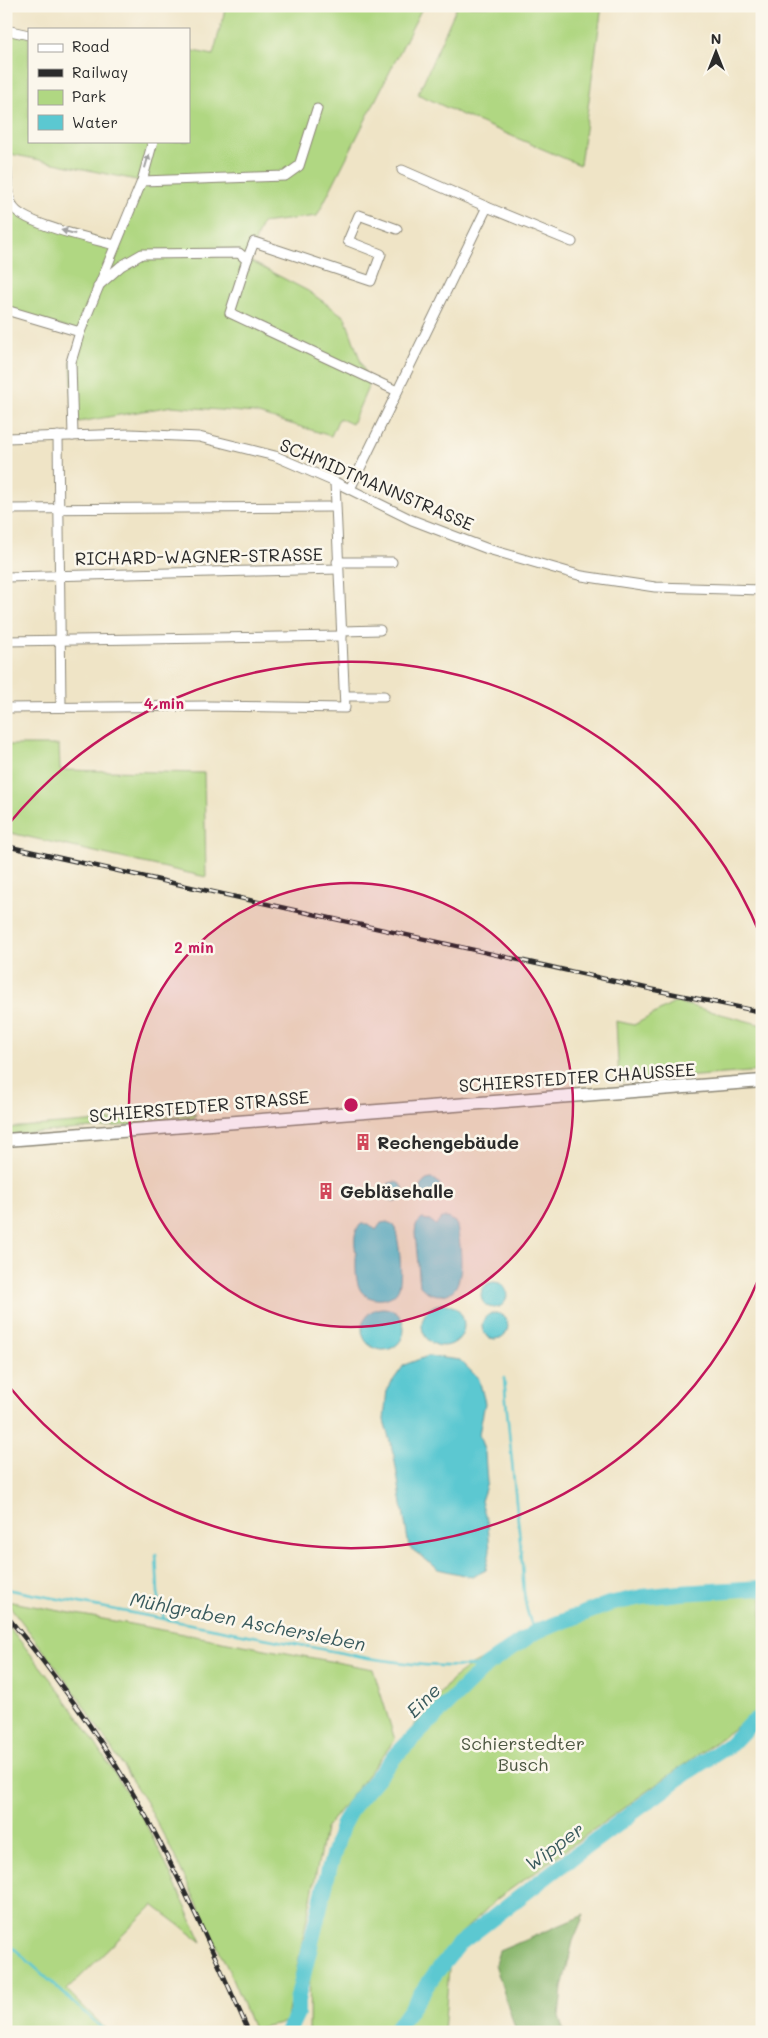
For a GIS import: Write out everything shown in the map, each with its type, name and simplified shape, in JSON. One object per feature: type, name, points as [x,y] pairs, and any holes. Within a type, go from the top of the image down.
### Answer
[{"type":"street","points":[[6,30],[28,36]]},
{"type":"street","points":[[142,181],[285,176],[299,166],[317,109]]},
{"type":"street","points":[[73,436],[71,362],[80,332],[98,286],[142,181],[153,142]]},
{"type":"street","points":[[6,162],[12,206],[18,213],[54,228],[115,245]]},
{"type":"street","points":[[402,170],[572,242]]},
{"type":"street","points":[[350,489],[488,207]]},
{"type":"street","points":[[397,229],[358,215],[348,241],[381,254],[371,280],[254,242],[230,313],[397,391]]},
{"type":"street","points":[[98,286],[121,266],[142,254],[239,253],[247,260]]},
{"type":"street","points":[[6,310],[80,332]]},
{"type":"street","name":"SCHMIDTMANNSTRASSE","points":[[6,438],[130,434],[199,437],[275,456],[350,489],[412,520],[480,546],[582,576],[655,587],[762,590]]},
{"type":"street","name":"RICHARD-WAGNER-STRASSE","points":[[58,436],[61,707]]},
{"type":"street","points":[[6,708],[208,706],[345,708],[334,507],[335,482]]},
{"type":"street","points":[[6,509],[334,507]]},
{"type":"street","name":"RICHARD-WAGNER-STRASSE","points":[[6,576],[60,576],[338,566],[392,562]]},
{"type":"street","points":[[6,642],[342,633],[380,630]]},
{"type":"street","points":[[344,696],[384,696]]},
{"type":"street","name":"SCHIERSTEDTER CHAUSSEE","points":[[395,1108],[762,1080]]},
{"type":"street","name":"SCHIERSTEDTER STRASSE","points":[[6,1140],[395,1108]]},
{"type":"green space","points":[[226,6],[423,6],[317,216],[262,223],[248,260],[308,291],[345,317],[369,385],[352,424],[339,418],[331,436],[255,413],[172,406],[73,423],[71,362],[80,332],[6,310],[6,162],[10,196],[18,213],[115,245],[141,181],[6,153],[6,30],[28,35],[28,142],[190,142],[190,50],[213,55]]},
{"type":"green space","points":[[457,6],[602,6],[580,165],[418,94]]},
{"type":"green space","points":[[6,745],[59,745],[60,770],[204,773],[206,877],[6,832]]},
{"type":"green space","points":[[676,1002],[762,1025],[762,1071],[619,1082],[616,1021],[634,1025]]},
{"type":"green space","points":[[196,1114],[193,1120],[6,1135],[6,1128]]},
{"type":"green space","name":"Schierstedter Busch","points":[[762,1593],[762,1711],[739,1725],[497,1899],[451,1943],[444,2032],[309,2032],[310,1957],[320,1893],[342,1825],[361,1791],[452,1679],[470,1666],[525,1637],[588,1610],[649,1596]]},
{"type":"green space","points":[[6,1601],[373,1669],[395,1740],[325,1829],[286,2022],[253,2029],[230,1973],[172,1851],[147,1804],[74,1691]]},
{"type":"green space","points":[[6,1623],[81,1721],[140,1813],[202,1942],[153,1905],[67,1990],[109,2032],[6,2032]]},
{"type":"green space","points":[[584,1915],[573,1941],[562,1988],[559,2017],[564,2032],[516,2032],[495,1964],[499,1951]]},
{"type":"water","points":[[431,1179],[438,1182],[441,1189],[438,1196],[431,1199],[424,1196],[421,1189],[424,1182]]},
{"type":"water","points":[[394,1182],[401,1185],[404,1192],[401,1199],[394,1202],[387,1199],[384,1192],[387,1185]]},
{"type":"water","points":[[442,1218],[448,1218],[456,1222],[461,1265],[460,1277],[456,1286],[450,1293],[441,1295],[429,1293],[420,1286],[415,1233],[416,1225],[422,1219],[430,1220],[436,1225]]},
{"type":"water","points":[[387,1222],[394,1225],[396,1231],[401,1273],[399,1287],[392,1296],[387,1298],[370,1298],[361,1291],[358,1283],[355,1234],[361,1224],[369,1224],[376,1230],[381,1223]]},
{"type":"water","points":[[494,1282],[503,1286],[507,1295],[503,1304],[494,1308],[485,1304],[481,1295],[485,1286]]},
{"type":"water","points":[[443,1304],[458,1310],[464,1325],[458,1340],[443,1346],[428,1340],[422,1325],[428,1310]]},
{"type":"water","points":[[379,1308],[387,1308],[398,1314],[404,1329],[398,1344],[387,1350],[379,1350],[368,1344],[362,1333],[362,1325],[368,1314]]},
{"type":"water","points":[[495,1313],[504,1317],[508,1326],[504,1335],[495,1339],[486,1335],[482,1326],[486,1317]]},
{"type":"water","points":[[428,1356],[460,1360],[479,1379],[485,1403],[479,1434],[485,1453],[487,1483],[481,1501],[488,1524],[490,1551],[486,1570],[472,1577],[438,1569],[409,1547],[394,1456],[384,1420],[387,1389],[404,1365]]},
{"type":"waterway","points":[[504,1378],[525,1602],[535,1632]]},
{"type":"waterway","points":[[156,1554],[158,1593],[164,1619]]},
{"type":"waterway","name":"Eine","points":[[288,2032],[297,2013],[297,2000],[329,1869],[342,1826],[352,1807],[397,1754],[487,1665],[535,1632],[609,1604],[642,1597],[680,1593],[762,1588]]},
{"type":"waterway","name":"Mühlgraben Aschersleben","points":[[6,1589],[368,1658],[442,1666],[487,1665]]},
{"type":"waterway","name":"Wipper","points":[[394,2032],[434,1975],[459,1944],[689,1771],[731,1744],[751,1723],[762,1716]]},
{"type":"waterway","points":[[6,1941],[106,2032]]},
{"type":"railway","points":[[6,846],[650,989],[762,1012]]},
{"type":"railway","points":[[6,1615],[82,1714],[133,1793],[188,1898],[249,2032]]},
{"type":"place","name":"Rechengebäude","points":[[363,1142]]},
{"type":"place","name":"Gebläsehalle","points":[[326,1191]]}]
